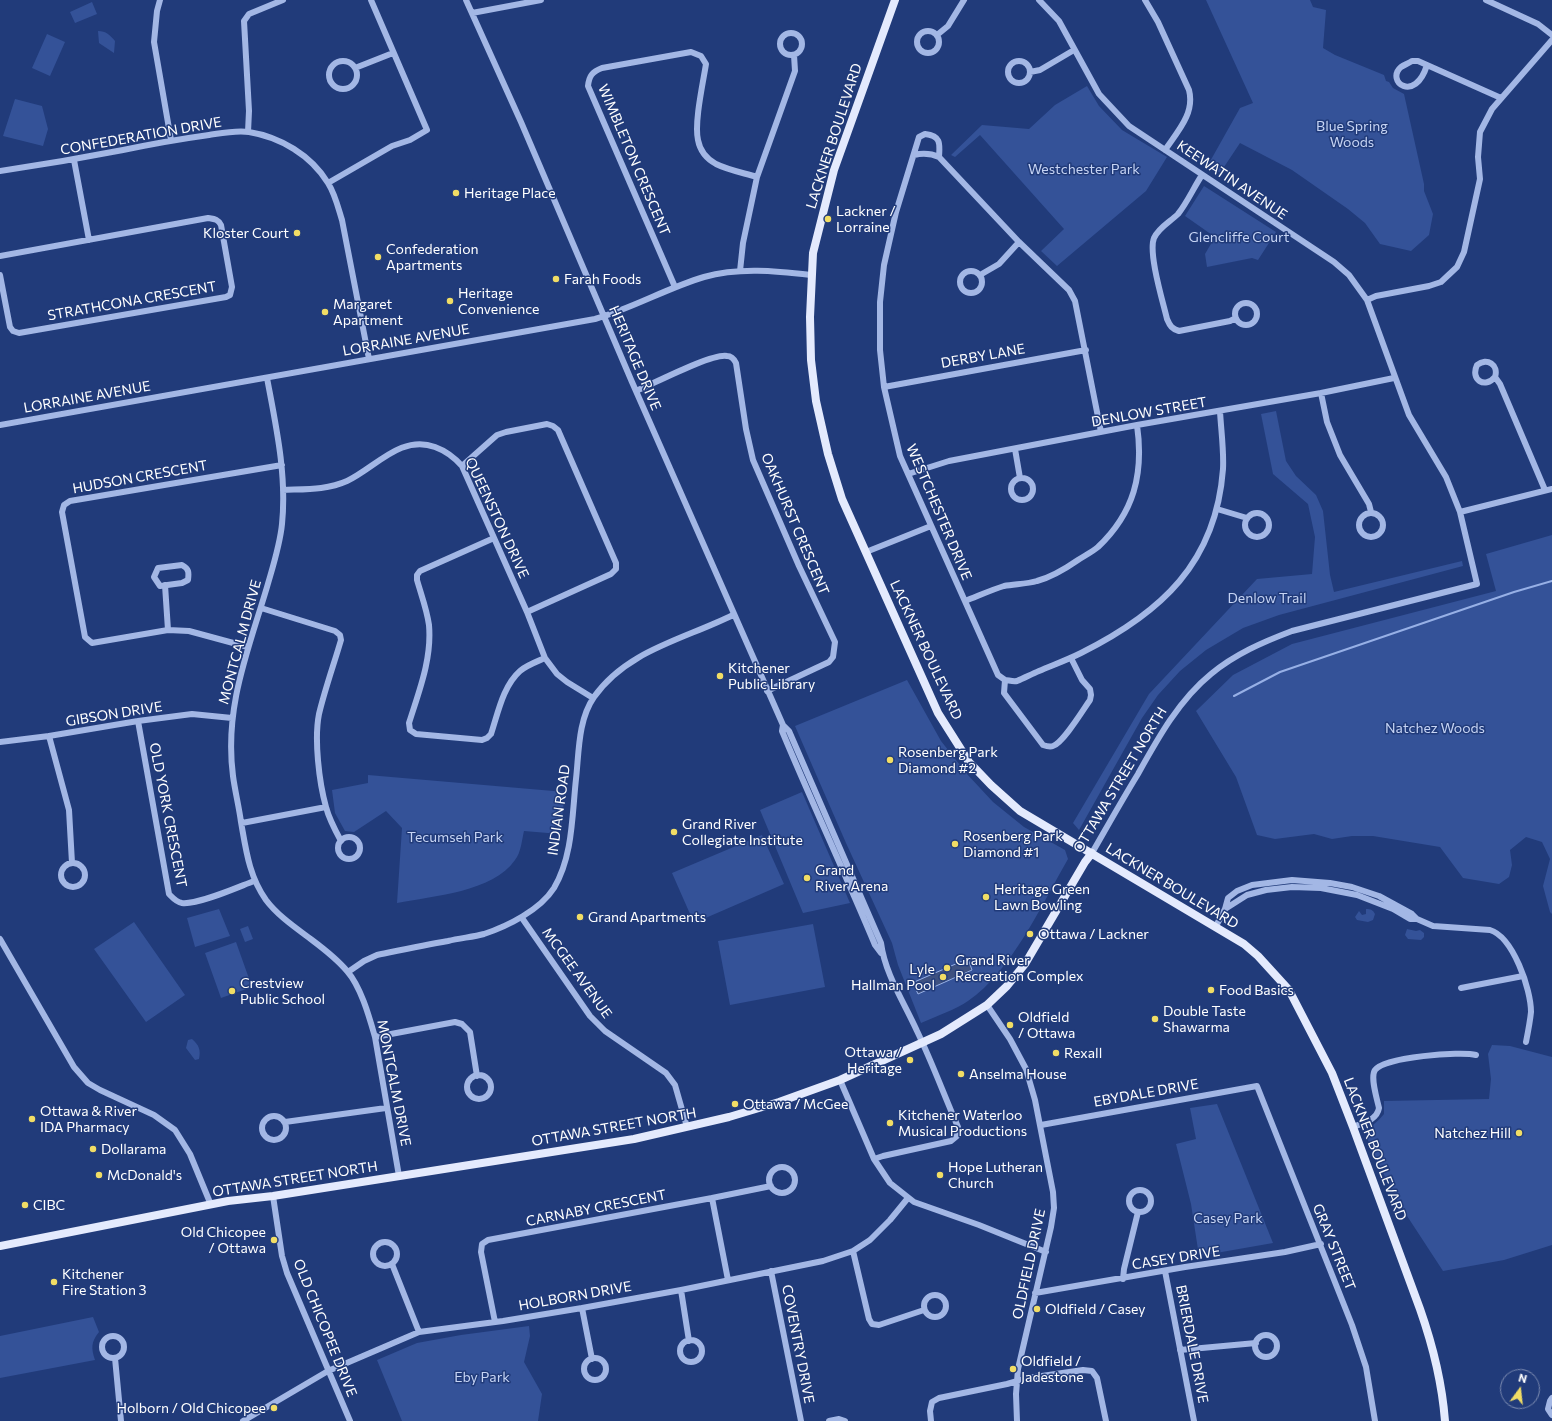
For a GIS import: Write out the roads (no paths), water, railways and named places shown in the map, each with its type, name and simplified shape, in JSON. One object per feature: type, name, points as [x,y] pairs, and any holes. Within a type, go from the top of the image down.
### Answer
[{"type":"main road","name":"LACKNER BOULEVARD","points":[[895,0],[834,170],[813,253],[811,275],[811,346],[816,402],[828,454],[842,499],[938,712],[969,762],[991,785],[1020,811],[1244,944],[1258,956],[1289,990],[1332,1073],[1431,1339],[1438,1369],[1445,1421]]},
{"type":"main road","name":"OTTAWA STREET NORTH","points":[[0,1246],[211,1205],[634,1139],[687,1127],[772,1104],[840,1080],[923,1043],[961,1023],[987,1005],[1007,986],[1025,964],[1092,853]]},
{"type":"street","points":[[160,0],[156,11],[154,42],[171,140]]},
{"type":"street","points":[[248,132],[249,111],[244,21],[249,14],[282,0]]},
{"type":"street","points":[[328,183],[392,146],[410,140],[427,130],[371,0]]},
{"type":"street","name":"HERITAGE DRIVE","points":[[466,0],[521,122],[636,391],[782,725],[789,731],[808,784],[881,943],[882,954],[902,1002],[923,1043],[958,1127],[957,1136],[951,1141],[874,1159]]},
{"type":"street","points":[[472,13],[541,0]]},
{"type":"street","points":[[937,35],[948,26],[964,0]]},
{"type":"street","name":"KEEWATIN AVENUE","points":[[1039,0],[1059,21],[1099,94],[1129,126],[1334,262],[1349,275],[1367,300],[1394,378],[1409,415],[1446,477],[1460,512],[1477,584]]},
{"type":"street","points":[[1145,0],[1158,22],[1190,90],[1192,99],[1188,115],[1165,150]]},
{"type":"street","points":[[1486,0],[1501,3],[1538,24],[1552,35]]},
{"type":"street","points":[[1367,300],[1376,296],[1429,286],[1441,282],[1457,268],[1464,252],[1480,179],[1478,150],[1480,132],[1492,109],[1552,40]]},
{"type":"street","points":[[1030,72],[1040,70],[1074,50]]},
{"type":"street","name":"WIMBLETON CRESCENT","points":[[675,287],[588,86],[589,77],[594,71],[602,68],[691,52],[701,56],[706,64],[697,128],[701,150],[709,160],[718,165],[757,177]]},
{"type":"street","points":[[355,68],[394,53]]},
{"type":"street","points":[[740,271],[743,243],[757,177],[795,70],[794,55]]},
{"type":"street","points":[[340,62],[348,62],[355,68],[357,78],[351,87],[341,89],[335,86],[331,81],[330,73],[332,68],[340,62]]},
{"type":"street","points":[[1427,65],[1424,74],[1415,84],[1409,87],[1403,86],[1399,83],[1397,72],[1401,67],[1412,62],[1418,62],[1427,65],[1501,98]]},
{"type":"street","name":"CONFEDERATION DRIVE","points":[[0,171],[74,160],[171,140],[237,132],[248,132],[267,136],[286,144],[303,155],[317,169],[328,183],[337,203],[342,220],[369,359]]},
{"type":"street","name":"WESTCHESTER DRIVE","points":[[939,157],[940,145],[938,139],[933,135],[925,134],[919,137],[896,212],[884,265],[880,302],[880,350],[884,387],[900,456],[998,675],[1005,680]]},
{"type":"street","points":[[914,155],[922,153],[939,157],[1019,242],[1069,290],[1075,301],[1086,350],[1101,432]]},
{"type":"street","points":[[74,160],[89,240]]},
{"type":"street","points":[[1202,175],[1178,214],[1158,231],[1152,246],[1167,319],[1174,329],[1179,331],[1230,322],[1236,318]]},
{"type":"street","name":"STRATHCONA CRESCENT","points":[[0,256],[208,218],[219,221],[221,225],[232,287],[230,295],[226,297],[19,333],[13,331],[10,327],[0,275]]},
{"type":"street","points":[[980,275],[999,264],[1019,242]]},
{"type":"street","name":"LORRAINE AVENUE","points":[[0,425],[268,378],[604,316],[675,287],[706,277],[740,271],[768,271],[811,275]]},
{"type":"street","name":"DERBY LANE","points":[[884,387],[1086,350]]},
{"type":"street","name":"OAKHURST CRESCENT","points":[[636,391],[708,359],[726,355],[732,357],[736,363],[746,429],[753,460],[799,566],[835,642],[833,657],[829,662],[768,691]]},
{"type":"street","points":[[1495,377],[1500,384],[1545,490]]},
{"type":"street","name":"MONTCALM DRIVE","points":[[268,378],[282,465],[284,490],[282,524],[276,556],[248,647],[236,693],[230,741],[233,776],[246,852],[254,881],[267,901],[285,919],[327,952],[348,972],[363,1000],[370,1018],[374,1037],[399,1176]]},
{"type":"street","name":"DENLOW STREET","points":[[908,474],[949,460],[1321,393],[1394,378]]},
{"type":"street","points":[[1321,393],[1327,422],[1340,455],[1369,504],[1371,512]]},
{"type":"street","points":[[1071,658],[1082,680],[1090,689],[1090,700],[1058,743],[1052,747],[1043,746],[1005,694],[1005,680],[1015,681],[1071,658],[1104,641],[1137,621],[1158,604],[1175,587],[1196,559],[1204,543],[1216,509],[1223,469],[1223,444],[1220,411]]},
{"type":"street","points":[[462,466],[497,435],[547,424],[558,430],[616,563],[616,569],[611,574],[527,612]]},
{"type":"street","points":[[965,602],[992,590],[1015,584],[1038,581],[1060,572],[1097,547],[1118,525],[1130,506],[1134,494],[1140,458],[1137,425]]},
{"type":"street","name":"QUEENSTON DRIVE","points":[[284,490],[318,489],[346,481],[399,449],[415,444],[426,443],[444,450],[454,457],[462,466],[527,612],[545,658],[557,674],[593,698]]},
{"type":"street","points":[[1015,449],[1020,478]]},
{"type":"street","name":"HUDSON CRESCENT","points":[[248,647],[189,631],[168,630],[92,643],[88,641],[85,637],[62,512],[64,505],[70,501],[282,465]]},
{"type":"street","points":[[1460,512],[1552,488]]},
{"type":"street","points":[[1216,509],[1246,518]]},
{"type":"street","points":[[1371,512],[1380,516],[1384,526],[1381,533],[1371,537],[1363,534],[1359,526],[1361,518],[1367,513],[1371,512]]},
{"type":"street","points":[[1253,513],[1264,515],[1268,521],[1267,531],[1262,536],[1258,537],[1250,535],[1245,529],[1244,524],[1246,518],[1253,513]]},
{"type":"street","points":[[866,552],[931,526]]},
{"type":"street","points":[[494,538],[420,571],[417,575],[417,580],[429,623],[430,648],[427,665],[409,723],[410,730],[416,734],[482,740],[487,738],[491,734],[505,693],[511,682],[519,672],[529,664],[545,658]]},
{"type":"street","points":[[182,565],[187,568],[189,572],[188,580],[182,583],[165,585],[160,586],[154,577],[158,568],[182,565]]},
{"type":"street","name":"OTTAWA STREET NORTH","points":[[1092,853],[1165,728],[1187,699],[1212,674],[1247,650],[1264,641],[1292,631],[1477,584]]},
{"type":"street","points":[[165,585],[168,630]]},
{"type":"street","points":[[261,608],[335,631],[340,635],[341,640],[319,714],[317,737],[319,766],[326,808],[331,822],[341,841]]},
{"type":"street","name":"INDIAN ROAD","points":[[348,972],[364,961],[377,955],[483,934],[522,918],[538,905],[553,888],[564,865],[570,842],[580,737],[586,714],[593,698],[615,673],[630,662],[651,650],[733,614]]},
{"type":"street","name":"GIBSON DRIVE","points":[[0,742],[192,714],[232,718]]},
{"type":"street","name":"OLD YORK CRESCENT","points":[[138,721],[169,894],[175,900],[182,903],[205,899],[254,881]]},
{"type":"street","points":[[49,736],[69,810],[72,863]]},
{"type":"street","points":[[242,823],[326,808]]},
{"type":"street","points":[[1216,926],[1225,909],[1246,895],[1292,887],[1321,888],[1357,895],[1410,918],[1440,927],[1490,930],[1496,932],[1515,953],[1527,986],[1531,1011],[1526,1042]]},
{"type":"street","name":"MCGEE AVENUE","points":[[522,918],[590,1016],[605,1031],[666,1073],[675,1084],[687,1127]]},
{"type":"street","points":[[0,939],[74,1067],[88,1083],[154,1116],[175,1130],[190,1154],[211,1205]]},
{"type":"street","points":[[1461,988],[1523,976]]},
{"type":"street","name":"OLDFIELD DRIVE","points":[[987,1005],[1010,1039],[1026,1069],[1040,1125],[1054,1208],[1046,1252],[1035,1293],[1016,1381],[1017,1421]]},
{"type":"street","points":[[374,1037],[455,1022],[462,1024],[470,1032],[477,1076]]},
{"type":"street","points":[[1353,1127],[1375,1117],[1378,1113],[1373,1076],[1374,1070],[1379,1066],[1385,1063],[1405,1059],[1450,1053],[1476,1055]]},
{"type":"street","points":[[477,1076],[485,1077],[491,1085],[491,1090],[488,1096],[479,1100],[473,1098],[469,1094],[467,1087],[470,1079],[477,1076]]},
{"type":"street","points":[[840,1080],[874,1159],[890,1184],[908,1198],[921,1205],[979,1225],[1046,1252]]},
{"type":"street","name":"EBYDALE DRIVE","points":[[1040,1125],[1257,1086]]},
{"type":"street","name":"GRAY STREET","points":[[1257,1086],[1352,1325],[1366,1367],[1376,1421]]},
{"type":"street","points":[[285,1122],[386,1108]]},
{"type":"street","points":[[274,1115],[279,1116],[285,1122],[286,1131],[282,1138],[272,1140],[264,1134],[262,1129],[266,1118],[274,1115]]},
{"type":"street","points":[[786,1168],[792,1172],[795,1181],[790,1190],[780,1192],[776,1191],[771,1186],[769,1180],[775,1169],[786,1168]]},
{"type":"street","name":"CARNABY CRESCENT","points":[[495,1322],[481,1252],[482,1244],[488,1240],[771,1186]]},
{"type":"street","name":"OLD CHICOPEE DRIVE","points":[[273,1196],[282,1256],[287,1273],[350,1421]]},
{"type":"street","points":[[712,1198],[728,1280]]},
{"type":"street","name":"HOLBORN DRIVE","points":[[243,1421],[328,1371],[419,1332],[495,1322],[681,1290],[823,1261],[853,1251],[870,1240],[908,1198]]},
{"type":"street","points":[[1123,1279],[1124,1269],[1138,1212]]},
{"type":"street","points":[[387,1242],[393,1246],[397,1253],[395,1261],[392,1264],[384,1267],[376,1263],[372,1253],[378,1244],[387,1242]]},
{"type":"street","name":"CASEY DRIVE","points":[[1035,1293],[1286,1252],[1321,1244]]},
{"type":"street","points":[[853,1251],[869,1319],[872,1324],[879,1325],[924,1310]]},
{"type":"street","points":[[392,1264],[419,1332]]},
{"type":"street","name":"COVENTRY DRIVE","points":[[771,1271],[801,1421]]},
{"type":"street","name":"BRIERDALE DRIVE","points":[[1165,1271],[1194,1421]]},
{"type":"street","points":[[681,1290],[689,1341]]},
{"type":"street","points":[[582,1308],[592,1359]]},
{"type":"street","points":[[1180,1350],[1256,1342]]},
{"type":"street","points":[[115,1358],[121,1421]]},
{"type":"street","points":[[931,1421],[930,1411],[932,1402],[939,1398],[1028,1378],[1083,1370],[1092,1371],[1097,1378],[1106,1421]]},
{"type":"street","points":[[1552,1398],[1548,1409],[1552,1415]]},
{"type":"street","points":[[829,1421],[839,1419],[845,1421]]},
{"type":"waterway","points":[[1234,696],[1280,672],[1514,592],[1552,581]]},
{"type":"place","name":"Heritage Place","points":[[456,193]]},
{"type":"place","name":"Lackner / Lorraine","points":[[828,219]]},
{"type":"place","name":"Kloster Court","points":[[297,233]]},
{"type":"place","name":"Confederation Apartments","points":[[378,257]]},
{"type":"place","name":"Farah Foods","points":[[556,279]]},
{"type":"place","name":"Heritage Convenience","points":[[450,301]]},
{"type":"place","name":"Margaret Apartment","points":[[325,312]]},
{"type":"place","name":"Kitchener Public Library","points":[[720,676]]},
{"type":"place","name":"Rosenberg Park Diamond #2","points":[[890,760]]},
{"type":"place","name":"Grand River Collegiate Institute","points":[[674,832]]},
{"type":"place","name":"Rosenberg Park Diamond #1","points":[[955,844]]},
{"type":"place","name":"Grand River Arena","points":[[807,878]]},
{"type":"place","name":"Heritage Green Lawn Bowling","points":[[986,897]]},
{"type":"place","name":"Grand Apartments","points":[[580,917]]},
{"type":"place","name":"Ottawa / Lackner","points":[[1030,934]]},
{"type":"place","name":"Grand River Recreation Complex","points":[[947,968]]},
{"type":"place","name":"Lyle Hallman Pool","points":[[943,977]]},
{"type":"place","name":"Food Basics","points":[[1211,990]]},
{"type":"place","name":"Crestview Public School","points":[[232,991]]},
{"type":"place","name":"Double Taste Shawarma","points":[[1155,1019]]},
{"type":"place","name":"Oldfield / Ottawa","points":[[1010,1025]]},
{"type":"place","name":"Rexall","points":[[1056,1053]]},
{"type":"place","name":"Ottawa / Heritage","points":[[910,1060]]},
{"type":"place","name":"Anselma House","points":[[961,1074]]},
{"type":"place","name":"Ottawa / McGee","points":[[735,1104]]},
{"type":"place","name":"Ottawa & River IDA Pharmacy","points":[[32,1119]]},
{"type":"place","name":"Kitchener Waterloo Musical Productions","points":[[890,1123]]},
{"type":"place","name":"Natchez Hill","points":[[1519,1133]]},
{"type":"place","name":"Dollarama","points":[[93,1149]]},
{"type":"place","name":"McDonald's","points":[[99,1175]]},
{"type":"place","name":"Hope Lutheran Church","points":[[940,1175]]},
{"type":"place","name":"CIBC","points":[[25,1205]]},
{"type":"place","name":"Old Chicopee / Ottawa","points":[[274,1240]]},
{"type":"place","name":"Kitchener Fire Station 3","points":[[54,1282]]},
{"type":"place","name":"Oldfield / Casey","points":[[1037,1309]]},
{"type":"place","name":"Oldfield / Jadestone","points":[[1013,1369]]},
{"type":"place","name":"Holborn / Old Chicopee","points":[[274,1408]]},
{"type":"park label","name":"Blue Spring Woods","points":[[1352,134]]},
{"type":"park label","name":"Westchester Park","points":[[1084,169]]},
{"type":"park label","name":"Glencliffe Court","points":[[1239,237]]},
{"type":"park label","name":"Denlow Trail","points":[[1267,598]]},
{"type":"park label","name":"Natchez Woods","points":[[1435,728]]},
{"type":"park label","name":"Tecumseh Park","points":[[455,837]]},
{"type":"park label","name":"Casey Park","points":[[1228,1218]]},
{"type":"park label","name":"Eby Park","points":[[482,1377]]}]
